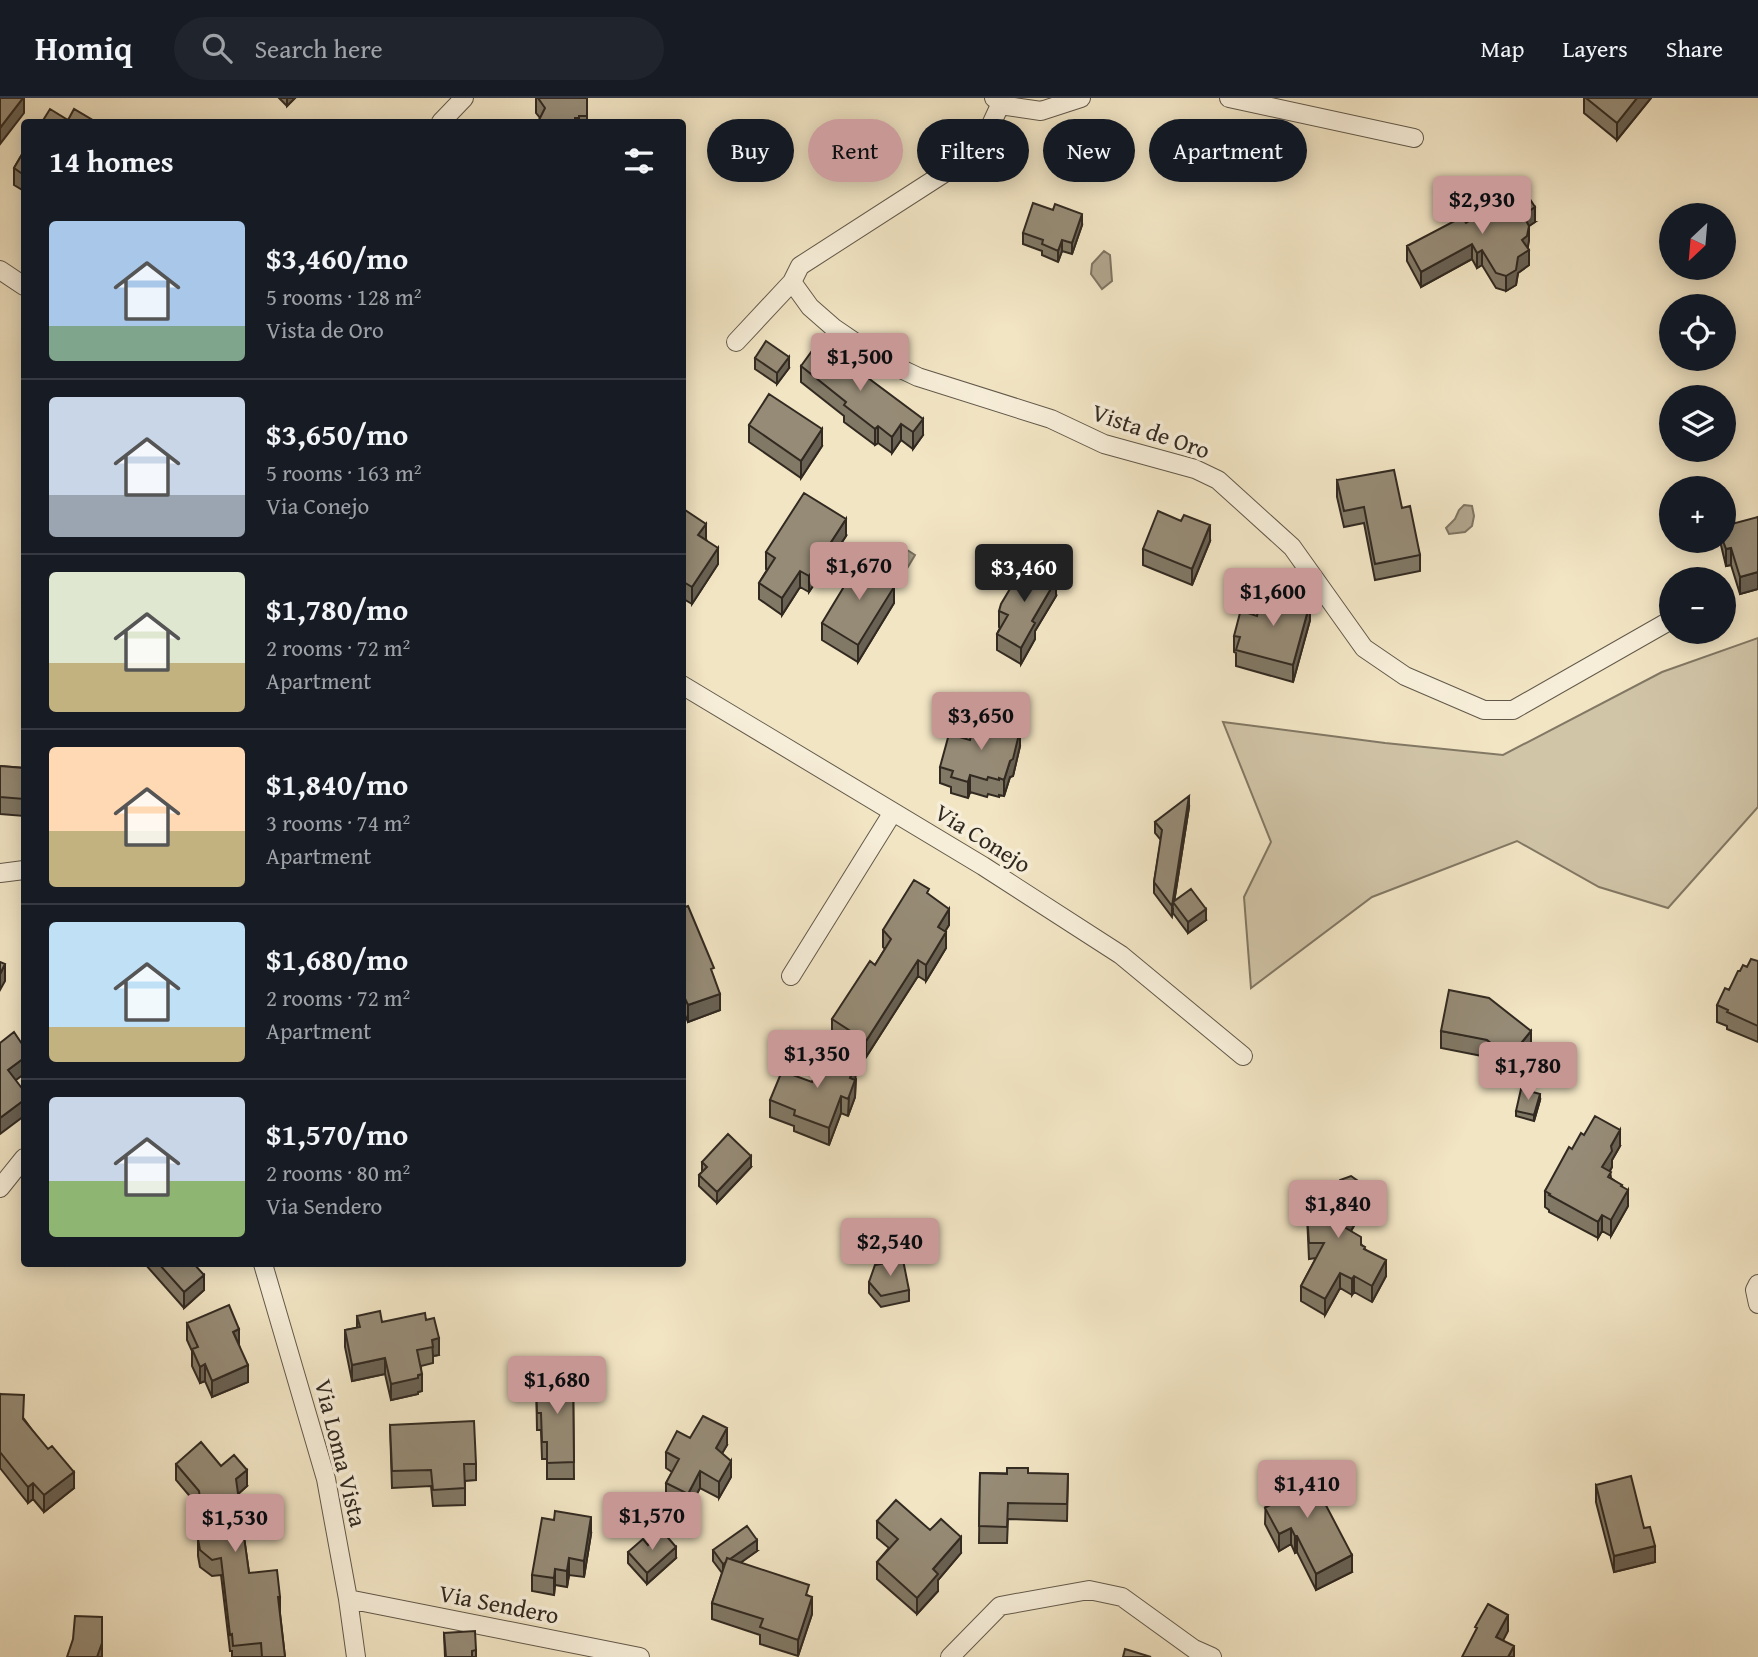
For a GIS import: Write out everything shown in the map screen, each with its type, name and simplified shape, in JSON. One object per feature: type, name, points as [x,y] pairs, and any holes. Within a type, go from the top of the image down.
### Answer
[{"type":"street","points":[[444,119],[464,98]]},
{"type":"street","points":[[736,342],[792,282],[800,266],[946,172],[973,148],[989,129],[998,100],[1007,106],[1041,111],[1081,98]]},
{"type":"street","points":[[1229,98],[1414,138]]},
{"type":"street","points":[[0,270],[21,284]]},
{"type":"street","name":"Vista de Oro","points":[[792,282],[810,307],[834,328],[878,358],[918,377],[1051,419],[1104,444],[1195,469],[1218,480],[1292,547],[1364,648],[1405,676],[1484,710],[1513,710],[1659,627]]},
{"type":"street","name":"Via Conejo","points":[[686,687],[983,866],[1121,955],[1243,1056]]},
{"type":"street","points":[[791,976],[893,812]]},
{"type":"street","points":[[0,873],[21,870]]},
{"type":"street","points":[[0,1188],[21,1162]]},
{"type":"street","name":"Via Loma Vista","points":[[264,1267],[326,1479],[356,1657]]},
{"type":"street","points":[[1758,1284],[1755,1290],[1758,1304]]},
{"type":"street","points":[[950,1657],[1000,1606],[1089,1590],[1122,1597],[1194,1649],[1212,1657]]},
{"type":"street","name":"Via Sendero","points":[[348,1599],[640,1657]]},
{"type":"shaded area","points":[[1104,251],[1110,255],[1112,281],[1102,289],[1091,274],[1092,264]]},
{"type":"shaded area","points":[[1464,505],[1472,506],[1472,526],[1465,532],[1449,534],[1446,528]]},
{"type":"shaded area","points":[[898,544],[915,555],[896,587],[879,577]]},
{"type":"shaded area","points":[[1758,638],[1758,807],[1668,908],[1599,887],[1517,841],[1372,897],[1251,988],[1244,897],[1271,842],[1223,722],[1503,755],[1662,672]]},
{"type":"building","points":[[0,98],[23,98],[0,128]]},
{"type":"building","points":[[538,98],[587,98],[587,116],[575,119],[540,119],[545,108]]},
{"type":"building","points":[[1586,98],[1637,98],[1617,123]]},
{"type":"building","points":[[50,109],[66,119],[44,119]]},
{"type":"building","points":[[74,109],[91,119],[69,119]]},
{"type":"building","points":[[21,156],[21,173],[14,168]]},
{"type":"building","points":[[1522,187],[1535,207],[1523,215],[1529,226],[1527,236],[1522,240],[1529,250],[1518,257],[1516,270],[1506,276],[1496,273],[1482,250],[1477,253],[1472,244],[1421,272],[1407,246],[1462,217],[1466,223]]},
{"type":"building","points":[[1033,203],[1053,210],[1055,204],[1082,214],[1072,243],[1062,240],[1058,251],[1042,244],[1043,240],[1023,233]]},
{"type":"building","points":[[766,341],[789,357],[777,373],[755,358]]},
{"type":"building","points":[[817,344],[834,356],[836,354],[923,419],[913,432],[901,424],[892,437],[878,426],[875,429],[801,366]]},
{"type":"building","points":[[769,394],[822,429],[801,461],[749,425]]},
{"type":"building","points":[[1394,470],[1402,508],[1410,506],[1420,555],[1375,564],[1364,507],[1344,511],[1337,480]]},
{"type":"building","points":[[804,493],[846,519],[809,576],[800,571],[782,598],[759,583],[775,558],[766,552]]},
{"type":"building","points":[[686,511],[706,524],[698,535],[718,548],[692,587],[686,583]]},
{"type":"building","points":[[1158,511],[1181,521],[1184,515],[1210,525],[1192,569],[1143,549]]},
{"type":"building","points":[[1758,517],[1758,572],[1740,577],[1733,553],[1736,553],[1736,523]]},
{"type":"building","points":[[863,559],[894,579],[891,584],[894,587],[858,645],[822,623]]},
{"type":"building","points":[[1026,562],[1056,580],[1032,621],[1035,623],[1021,648],[997,634],[1008,615],[999,611],[1001,604]]},
{"type":"building","points":[[1265,586],[1281,591],[1279,595],[1310,603],[1293,665],[1236,650],[1240,637],[1234,636],[1240,613],[1242,611],[1257,616]]},
{"type":"building","points":[[983,719],[1020,730],[1013,759],[1004,780],[988,777],[987,780],[970,775],[968,782],[951,777],[953,771],[940,767],[949,734],[970,740],[974,723]]},
{"type":"building","points":[[0,766],[21,768],[21,799],[0,797]]},
{"type":"building","points":[[1189,796],[1172,906],[1154,882],[1162,830],[1155,822]]},
{"type":"building","points":[[914,880],[929,889],[927,893],[949,909],[938,927],[946,932],[926,965],[918,960],[866,1041],[832,1019],[870,961],[875,965],[891,939],[883,930]]},
{"type":"building","points":[[1191,889],[1206,909],[1188,922],[1173,902]]},
{"type":"building","points":[[686,907],[714,968],[711,969],[720,994],[688,1005],[686,1001]]},
{"type":"building","points":[[1751,959],[1758,961],[1758,1026],[1717,1005],[1725,988],[1729,990],[1738,971],[1743,965],[1747,967]]},
{"type":"building","points":[[1449,990],[1489,998],[1531,1031],[1509,1058],[1487,1040],[1441,1031]]},
{"type":"building","points":[[14,1032],[21,1042],[21,1060],[8,1070],[21,1087],[21,1102],[0,1118],[0,1043]]},
{"type":"building","points":[[824,1050],[856,1062],[850,1078],[855,1080],[848,1099],[841,1096],[829,1128],[794,1115],[795,1110],[770,1100],[782,1071],[812,1082]]},
{"type":"building","points":[[1521,1089],[1540,1094],[1534,1115],[1516,1111]]},
{"type":"building","points":[[1595,1116],[1620,1130],[1602,1167],[1611,1172],[1608,1177],[1628,1190],[1611,1220],[1602,1215],[1598,1222],[1545,1191],[1569,1147],[1572,1149],[1581,1133],[1584,1135]]},
{"type":"building","points":[[728,1134],[751,1156],[717,1192],[699,1175],[707,1167],[702,1162]]},
{"type":"building","points":[[1351,1176],[1358,1181],[1362,1190],[1356,1200],[1359,1202],[1344,1227],[1361,1237],[1364,1249],[1386,1260],[1372,1286],[1354,1276],[1352,1279],[1340,1273],[1325,1299],[1301,1286],[1324,1243],[1309,1243],[1307,1215],[1325,1183],[1335,1189],[1340,1180]]},
{"type":"building","points":[[903,1260],[909,1290],[881,1296],[869,1282],[875,1265]]},
{"type":"building","points":[[162,1267],[197,1267],[204,1275],[184,1292]]},
{"type":"building","points":[[229,1305],[239,1329],[233,1332],[248,1365],[212,1381],[205,1364],[200,1367],[192,1349],[198,1347],[187,1323]]},
{"type":"building","points":[[380,1311],[382,1322],[425,1313],[426,1320],[434,1318],[439,1338],[432,1340],[433,1347],[417,1350],[422,1374],[418,1375],[418,1378],[391,1384],[385,1358],[352,1365],[345,1330],[360,1327],[357,1316]]},
{"type":"building","points":[[573,1374],[574,1462],[547,1463],[547,1442],[542,1442],[541,1413],[537,1413],[536,1375]]},
{"type":"building","points":[[0,1394],[24,1395],[23,1419],[48,1449],[52,1446],[74,1472],[44,1495],[33,1483],[28,1487],[0,1452]]},
{"type":"building","points":[[703,1416],[727,1428],[716,1448],[731,1461],[719,1482],[700,1471],[688,1494],[666,1483],[679,1459],[666,1452],[677,1431],[690,1438]]},
{"type":"building","points":[[474,1421],[476,1464],[464,1464],[465,1488],[433,1490],[431,1470],[392,1471],[390,1425]]},
{"type":"building","points":[[201,1442],[221,1466],[234,1455],[247,1470],[236,1479],[249,1573],[277,1570],[285,1657],[262,1657],[261,1643],[233,1646],[221,1558],[212,1560],[200,1550],[198,1539],[212,1520],[202,1516],[199,1491],[176,1464]]},
{"type":"building","points":[[1007,1468],[1028,1468],[1028,1473],[1068,1474],[1067,1504],[1008,1503],[1007,1527],[979,1526],[980,1473],[1007,1474]]},
{"type":"building","points":[[1288,1471],[1304,1476],[1309,1473],[1352,1555],[1316,1574],[1291,1528],[1279,1534],[1265,1508],[1272,1504],[1266,1492],[1273,1489],[1278,1475]]},
{"type":"building","points":[[1631,1476],[1644,1528],[1650,1527],[1655,1546],[1614,1556],[1596,1485]]},
{"type":"building","points":[[896,1500],[930,1530],[941,1519],[961,1537],[933,1569],[938,1574],[917,1598],[877,1562],[898,1539],[877,1521]]},
{"type":"building","points":[[555,1511],[591,1517],[584,1561],[569,1558],[567,1571],[555,1569],[554,1578],[532,1575],[542,1518],[554,1520]]},
{"type":"building","points":[[747,1526],[757,1540],[730,1559],[727,1558],[723,1564],[713,1550]]},
{"type":"building","points":[[663,1532],[676,1547],[647,1573],[628,1552],[643,1539],[648,1545]]},
{"type":"building","points":[[727,1558],[809,1585],[806,1595],[812,1597],[798,1640],[760,1627],[763,1619],[712,1603]]},
{"type":"building","points":[[1488,1604],[1508,1615],[1496,1637],[1514,1646],[1508,1657],[1462,1657],[1477,1628],[1475,1627]]},
{"type":"building","points":[[75,1616],[102,1617],[102,1643],[97,1657],[67,1657],[73,1639]]},
{"type":"building","points":[[475,1631],[476,1650],[472,1651],[472,1657],[446,1657],[444,1633]]},
{"type":"building","points":[[1125,1649],[1151,1657],[1123,1657]]}]
